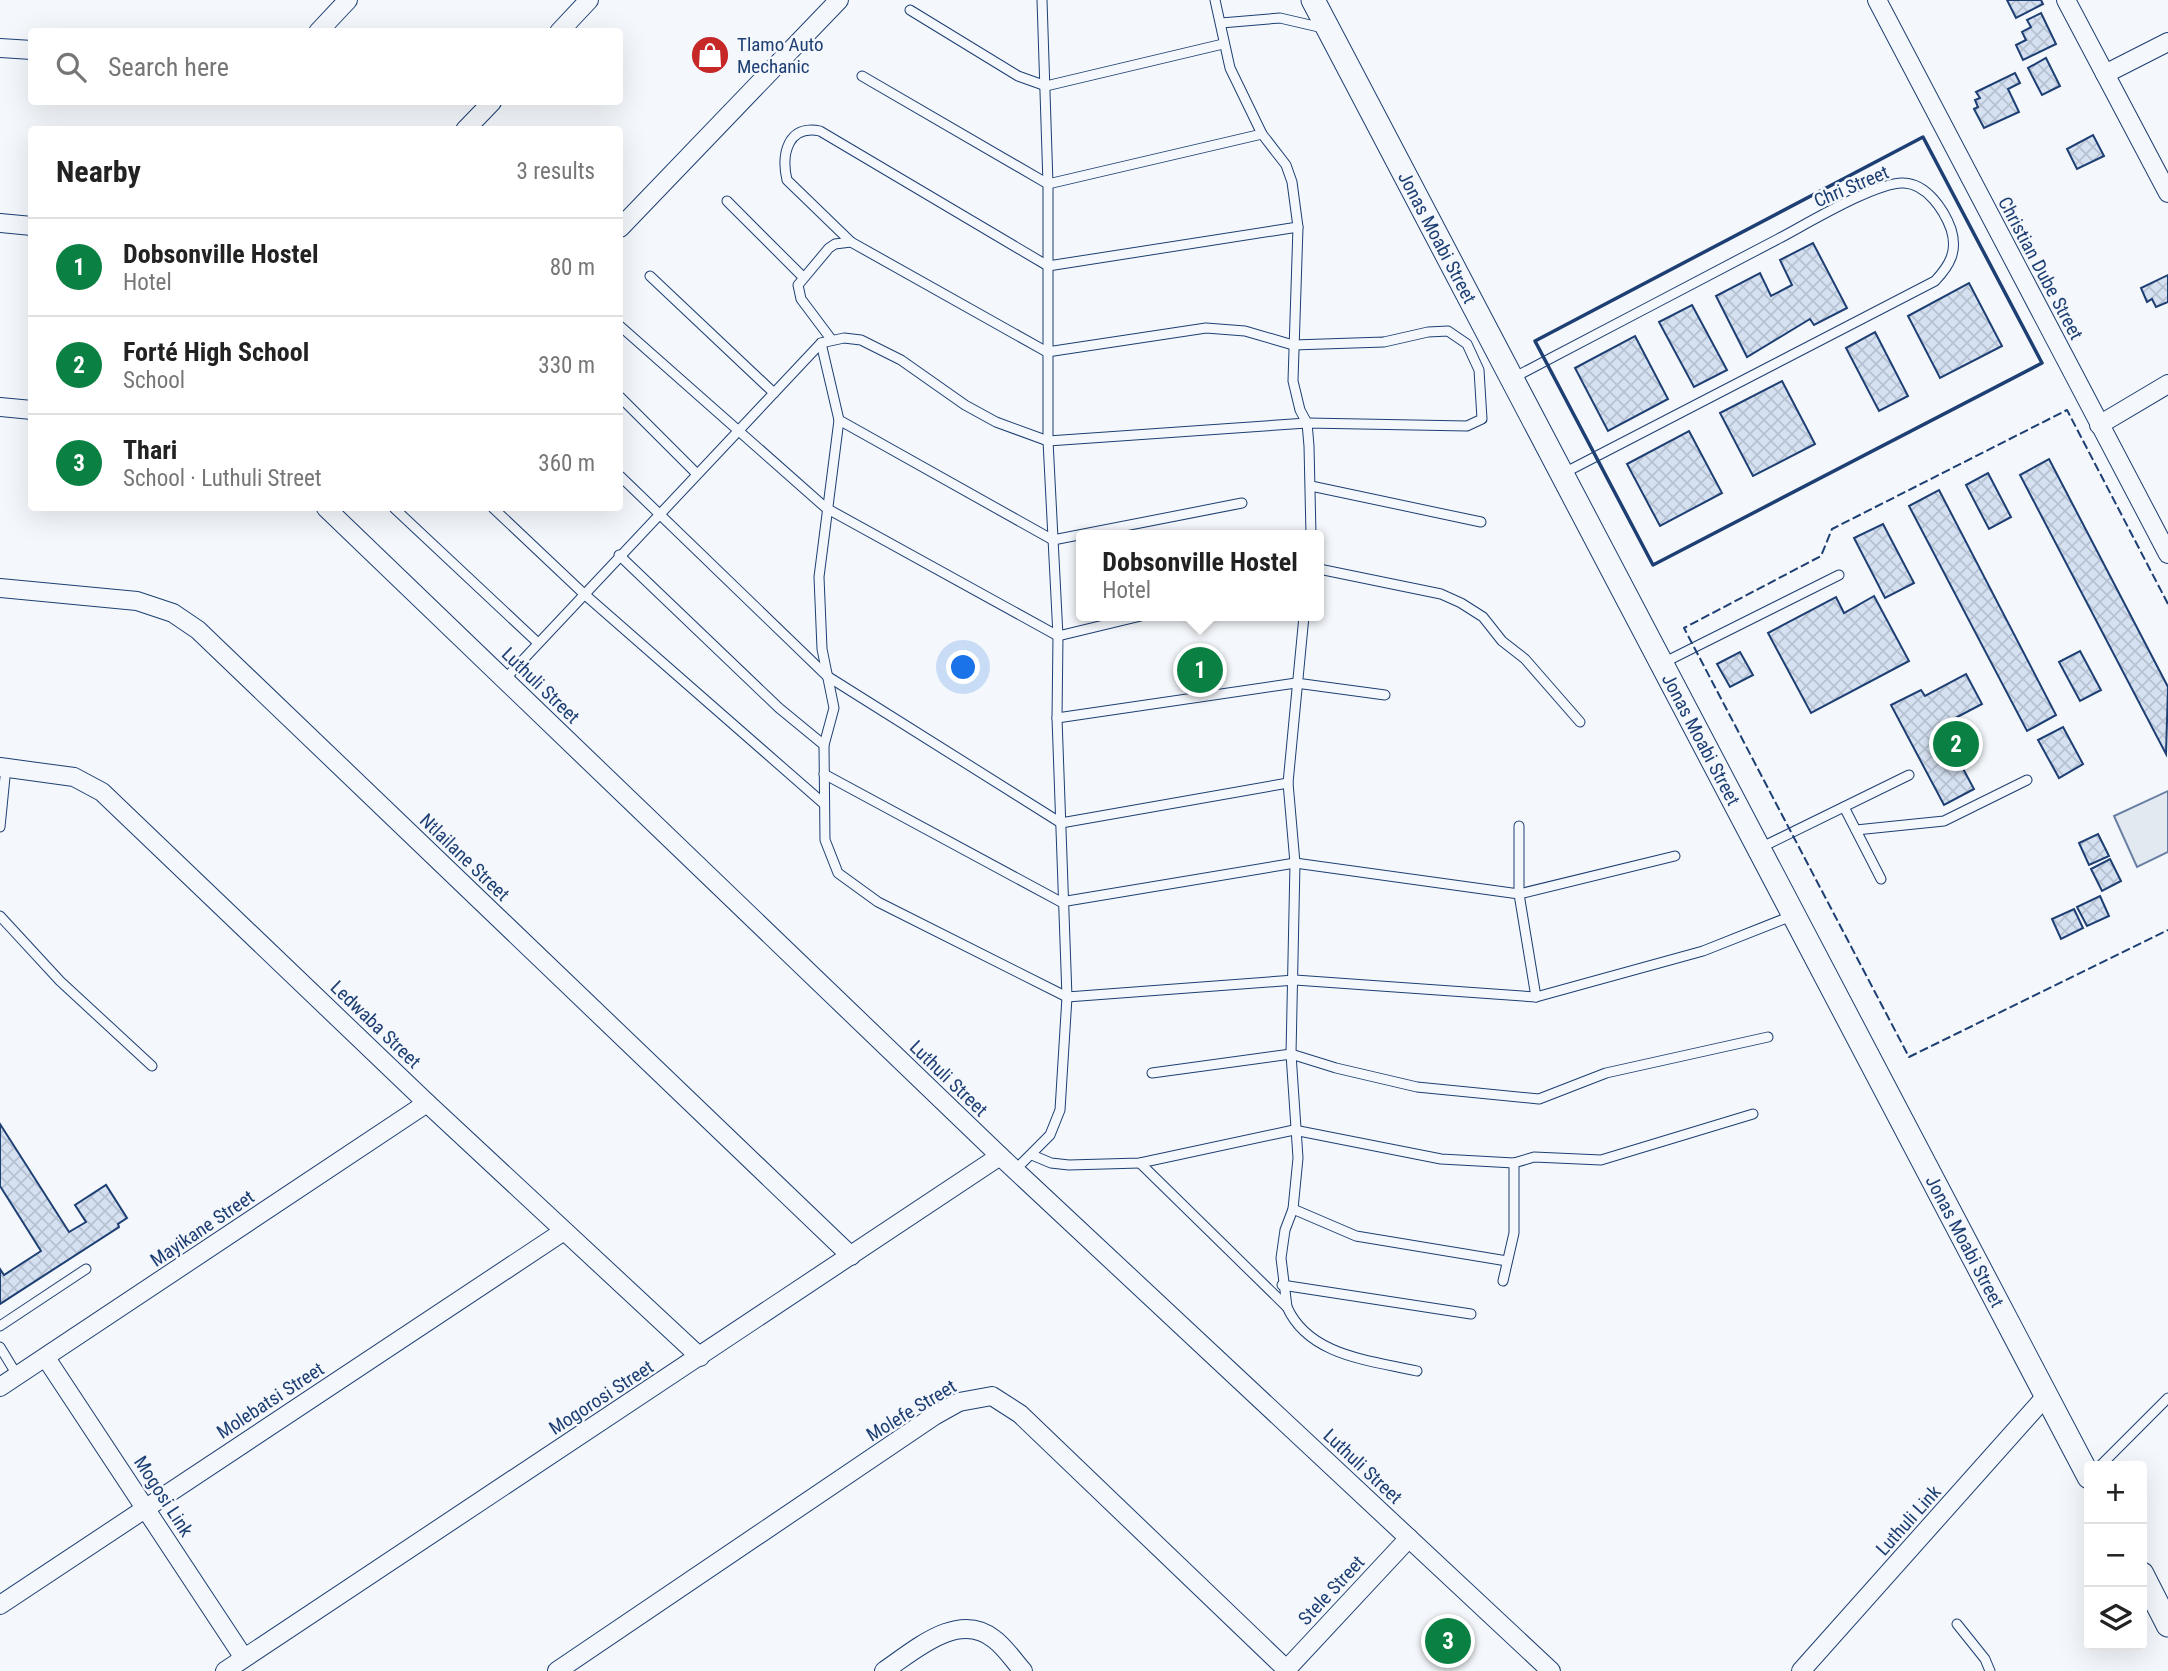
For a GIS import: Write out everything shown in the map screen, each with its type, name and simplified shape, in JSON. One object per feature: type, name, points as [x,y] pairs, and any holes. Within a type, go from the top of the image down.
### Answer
[{"type":"street","points":[[322,28],[348,0]]},
{"type":"street","points":[[563,28],[589,0]]},
{"type":"street","points":[[623,225],[839,0]]},
{"type":"street","name":"Jonas Moabi Street","points":[[1313,0],[2084,1468]]},
{"type":"street","name":"Christian Dube Street","points":[[1877,0],[2168,554]]},
{"type":"street","points":[[2066,0],[2168,193]]},
{"type":"street","points":[[2105,74],[2168,42]]},
{"type":"street","points":[[0,48],[28,50]]},
{"type":"street","points":[[469,126],[489,105]]},
{"type":"street","points":[[0,223],[28,226]]},
{"type":"street","points":[[2099,425],[2168,384]]},
{"type":"street","points":[[0,407],[28,410]]},
{"type":"street","name":"Luthuli Street","points":[[337,511],[505,679],[1000,1156],[1551,1671]]},
{"type":"street","name":"Ntlailane Street","points":[[0,588],[137,601],[173,613],[198,630],[851,1256]]},
{"type":"street","name":"Ledwaba Street","points":[[3,767],[74,777],[102,792],[427,1103],[700,1357]]},
{"type":"street","name":"Mayikane Street","points":[[0,1387],[427,1103]]},
{"type":"street","name":"Mogorosi Street","points":[[225,1671],[1000,1156]]},
{"type":"street","name":"Molebatsi Street","points":[[0,1605],[564,1231]]},
{"type":"street","name":"Mogosi Link","points":[[46,1358],[147,1507],[244,1658]]},
{"type":"street","name":"Molefe Street","points":[[557,1671],[934,1416],[959,1402],[992,1396],[1020,1413],[1285,1670]]},
{"type":"street","name":"Luthuli Link","points":[[1801,1671],[2046,1396]]},
{"type":"street","name":"Stele Street","points":[[1285,1670],[1409,1538]]},
{"type":"street","points":[[2147,1580],[2168,1607]]},
{"type":"street","points":[[2147,1583],[2168,1625]]},
{"type":"street","points":[[884,1671],[949,1631],[968,1626],[995,1639],[1023,1671]]},
{"type":"lane","points":[[1015,1170],[1050,1135],[1060,1111],[1065,1072],[1067,997],[1061,902],[1058,636],[1048,441],[1048,184],[1042,0]]},
{"type":"lane","points":[[1215,0],[1230,68],[1262,134],[1286,165],[1292,182],[1297,226],[1293,345],[1296,398],[1307,423],[1311,530]]},
{"type":"lane","points":[[910,10],[1017,76],[1046,86],[1223,44]]},
{"type":"lane","points":[[1221,23],[1280,18],[1328,30]]},
{"type":"lane","points":[[862,76],[1048,184],[1262,134]]},
{"type":"lane","points":[[505,679],[821,342],[831,339],[862,340],[901,360],[965,405],[996,422],[1048,441],[1307,423],[1475,424],[1482,419],[1484,410],[1479,370],[1467,344],[1448,331],[1428,332],[1384,342],[1293,345],[1245,331],[1206,328],[1047,352],[851,242],[787,180],[785,153],[788,141],[797,133],[810,129],[820,131],[1048,266],[1297,226]]},
{"type":"lane","name":"Chri Street","points":[[1513,379],[1829,212],[1891,184],[1905,183],[1928,193],[1949,224],[1954,239],[1954,253],[1947,268],[1935,281],[1563,474]]},
{"type":"lane","points":[[727,201],[802,276]]},
{"type":"lane","points":[[831,339],[798,292],[802,276],[835,244],[851,242]]},
{"type":"lane","points":[[650,276],[774,393]]},
{"type":"lane","points":[[623,330],[826,508],[1058,636],[1120,621]]},
{"type":"lane","points":[[821,342],[839,420],[819,577],[820,626],[834,708],[824,745],[825,841],[830,859],[838,873],[878,902],[1067,997],[1295,980],[1536,997],[1703,951],[1794,914]]},
{"type":"lane","points":[[623,400],[696,473]]},
{"type":"lane","points":[[839,420],[1053,540],[1076,535]]},
{"type":"lane","points":[[623,479],[827,676],[1060,823],[1288,783]]},
{"type":"lane","points":[[1311,486],[1481,522]]},
{"type":"lane","points":[[1104,530],[1242,503]]},
{"type":"lane","points":[[397,511],[538,642]]},
{"type":"lane","points":[[496,511],[583,593],[823,803]]},
{"type":"lane","points":[[619,555],[779,708],[824,745]]},
{"type":"lane","points":[[1324,570],[1441,594],[1461,603],[1483,617],[1502,641],[1525,659],[1580,722]]},
{"type":"lane","points":[[1662,663],[1839,575]]},
{"type":"lane","points":[[1287,1307],[1282,1285],[1285,1230],[1293,1209],[1298,1176],[1291,1054],[1295,980],[1294,863],[1288,783],[1303,621]]},
{"type":"lane","points":[[1057,718],[1296,683],[1385,695]]},
{"type":"lane","points":[[0,827],[3,767]]},
{"type":"lane","points":[[824,774],[1061,902],[1294,863],[1519,894],[1675,856]]},
{"type":"lane","points":[[1760,848],[1909,775]]},
{"type":"lane","points":[[1856,830],[1944,821],[2027,780]]},
{"type":"lane","points":[[1844,807],[1881,879]]},
{"type":"lane","points":[[1519,826],[1519,894],[1536,997]]},
{"type":"lane","points":[[0,916],[60,981],[152,1066]]},
{"type":"lane","points":[[1152,1073],[1291,1054],[1336,1068],[1417,1087],[1539,1099],[1606,1073],[1768,1038]]},
{"type":"lane","points":[[1032,1155],[1069,1165],[1140,1163],[1294,1130],[1441,1159],[1514,1163],[1534,1157],[1601,1160],[1753,1114]]},
{"type":"lane","points":[[1140,1163],[1287,1307],[1304,1334],[1320,1345],[1417,1371]]},
{"type":"lane","points":[[1503,1281],[1516,1203],[1514,1163]]},
{"type":"lane","points":[[1293,1209],[1356,1236],[1507,1261]]},
{"type":"lane","points":[[0,1326],[86,1269]]},
{"type":"lane","points":[[1282,1285],[1471,1314]]},
{"type":"lane","points":[[0,1347],[17,1375]]},
{"type":"lane","points":[[2105,1461],[2168,1398]]},
{"type":"lane","points":[[1957,1624],[1985,1659],[1990,1671]]},
{"type":"shaded area","points":[[2168,791],[2168,852],[2137,867],[2114,816]]},
{"type":"building","points":[[2007,0],[2041,0],[2043,4],[2016,18]]},
{"type":"building","points":[[2041,13],[2056,44],[2023,60],[2016,45],[2026,40],[2022,32],[2031,27],[2027,20]]},
{"type":"building","points":[[2046,58],[2060,86],[2042,95],[2028,68]]},
{"type":"building","points":[[2015,73],[2020,83],[2008,89],[2019,112],[1984,128],[1974,109],[1978,107],[1975,100],[1980,98],[1976,92]]},
{"type":"building","points":[[2093,135],[2104,156],[2077,169],[2067,149]]},
{"type":"building","points":[[1813,243],[1847,308],[1814,325],[1810,319],[1747,357],[1716,296],[1760,273],[1771,296],[1792,285],[1780,260]]},
{"type":"building","points":[[2168,275],[2168,302],[2156,307],[2152,299],[2147,302],[2141,288]]},
{"type":"building","points":[[1969,283],[2002,346],[1940,378],[1908,316]]},
{"type":"building","points":[[1692,305],[1727,370],[1694,387],[1659,322]]},
{"type":"building","points":[[1875,332],[1908,396],[1879,411],[1846,348]]},
{"type":"building","points":[[1635,336],[1668,399],[1608,431],[1575,368]]},
{"type":"building","points":[[1782,381],[1815,444],[1753,476],[1720,413]]},
{"type":"building","points":[[1689,431],[1722,493],[1660,526],[1627,464]]},
{"type":"building","points":[[2049,459],[2168,687],[2166,754],[2020,475]]},
{"type":"building","points":[[1988,473],[2011,517],[1989,529],[1966,485]]},
{"type":"building","points":[[1939,490],[2056,715],[2027,731],[1909,506]]},
{"type":"building","points":[[1883,524],[1914,583],[1885,598],[1854,538]]},
{"type":"building","points":[[1874,596],[1909,661],[1811,713],[1768,633],[1836,597],[1844,613]]},
{"type":"building","points":[[2080,651],[2101,690],[2080,701],[2059,662]]},
{"type":"building","points":[[1740,652],[1753,675],[1730,687],[1717,664]]},
{"type":"building","points":[[1966,674],[1982,704],[1940,726],[1974,789],[1944,805],[1891,705],[1921,690],[1925,696]]},
{"type":"building","points":[[2063,727],[2083,764],[2059,778],[2038,740]]},
{"type":"building","points":[[2098,834],[2109,856],[2089,865],[2079,843]]},
{"type":"building","points":[[2110,859],[2121,881],[2102,891],[2091,869]]},
{"type":"building","points":[[2100,896],[2109,916],[2087,926],[2077,907]]},
{"type":"building","points":[[2074,909],[2083,928],[2061,939],[2052,919]]},
{"type":"building","points":[[0,1124],[69,1232],[86,1222],[75,1205],[106,1185],[127,1218],[118,1224],[119,1227],[0,1304],[0,1269],[4,1275],[41,1251],[0,1186]]},
{"type":"fence","points":[[2168,604],[2067,410],[1832,529],[1821,556],[1684,628],[1909,1057],[2168,930]]},
{"type":"wall","points":[[1923,137],[2042,363],[1653,565],[1535,341],[1923,137]]},
{"type":"place","name":"Tlamo Auto Mechanic","points":[[710,55]]},
{"type":"place","name":"Dobsonville Hostel","points":[[1200,670]]},
{"type":"place","name":"Forté High School","points":[[1956,744]]},
{"type":"place","name":"Thari","points":[[1448,1641]]}]
